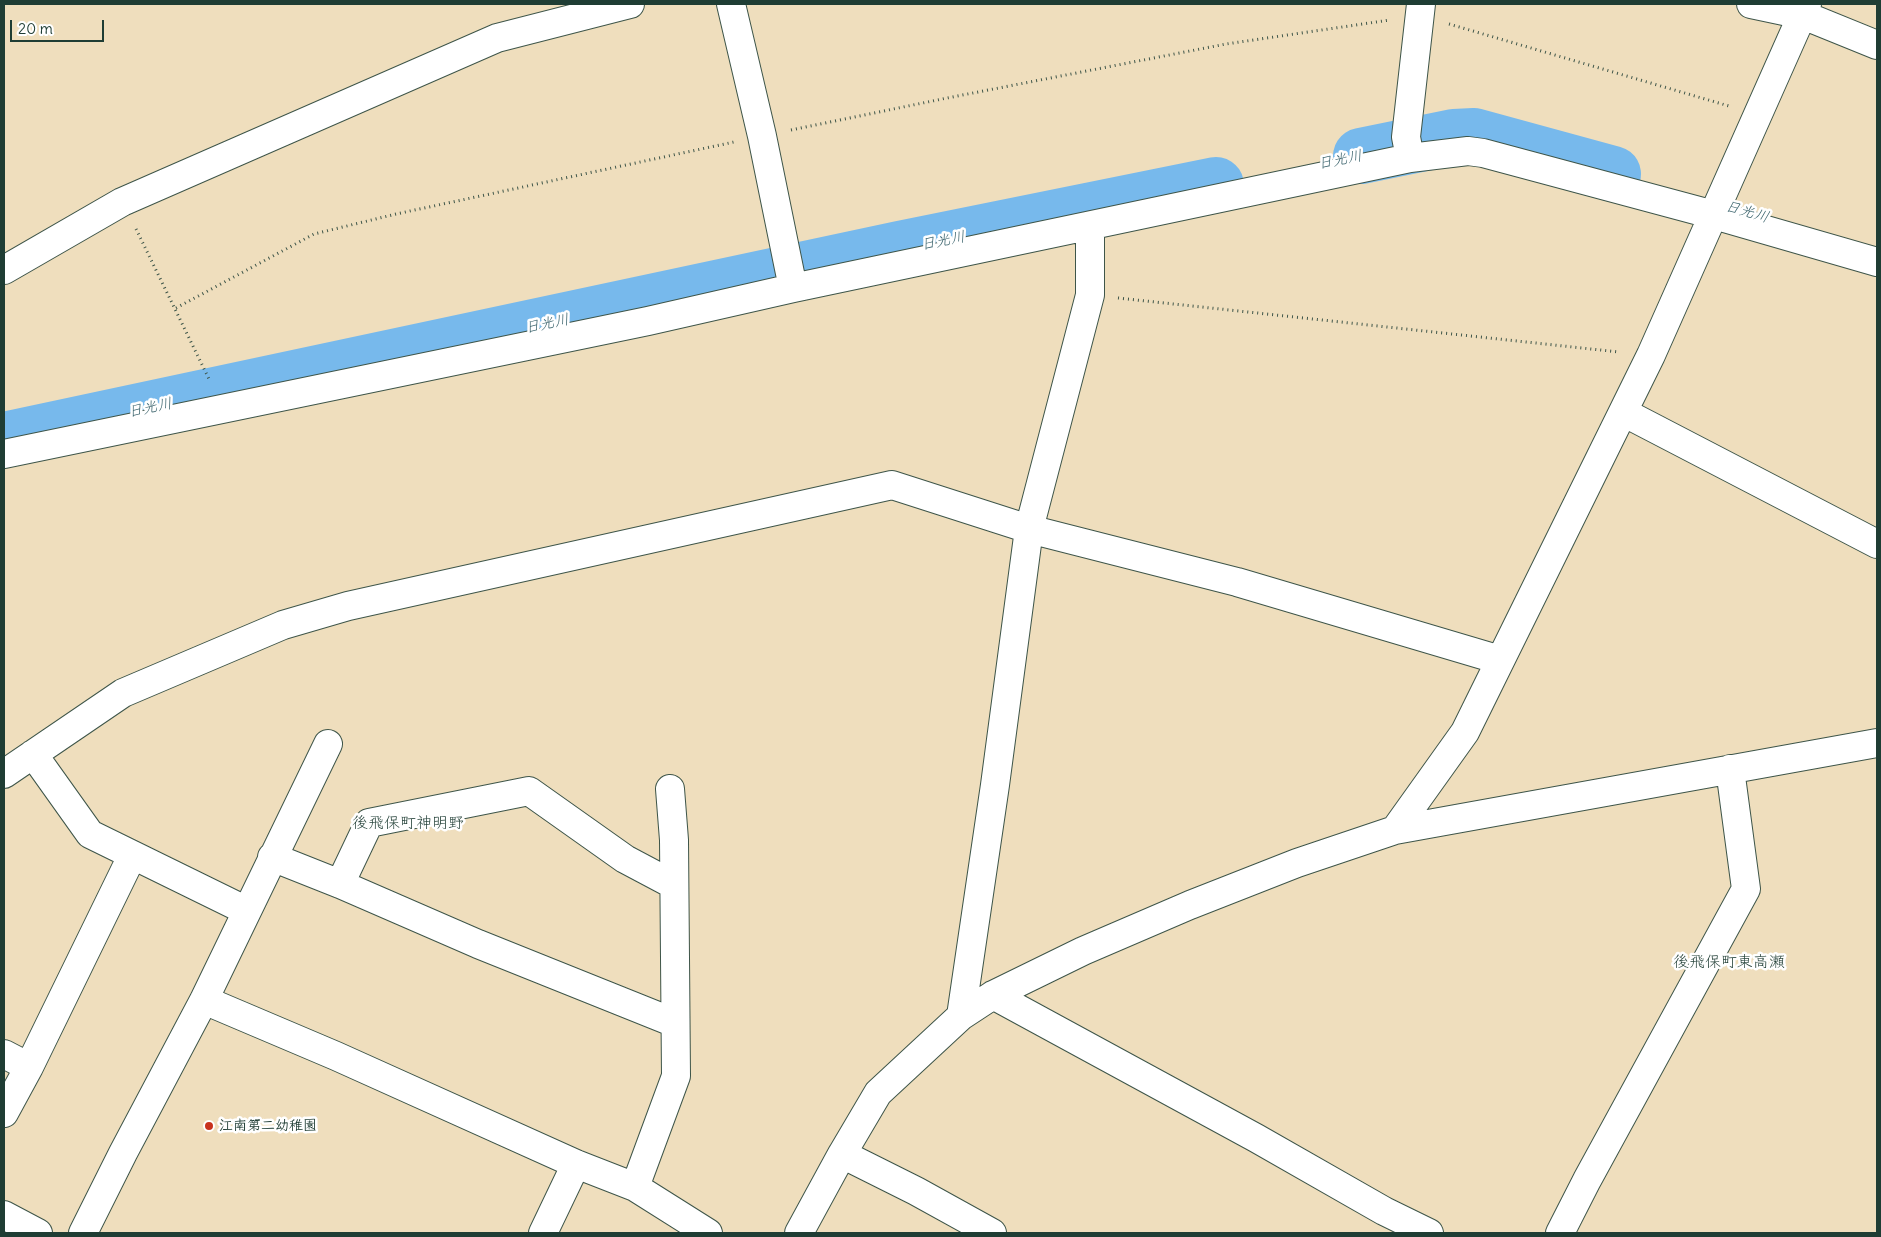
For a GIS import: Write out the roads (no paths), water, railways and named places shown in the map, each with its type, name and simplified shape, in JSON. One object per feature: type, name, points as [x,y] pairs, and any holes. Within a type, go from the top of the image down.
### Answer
[{"type":"street","points":[[4,270],[122,202],[496,38],[630,4]]},
{"type":"street","points":[[730,4],[762,136],[792,278]]},
{"type":"street","points":[[1751,4],[1805,9],[1877,45]]},
{"type":"street","points":[[1395,830],[1465,732],[1651,355],[1805,9]]},
{"type":"street","points":[[1408,149],[1420,10]]},
{"type":"street","points":[[4,454],[628,325],[792,278],[1090,226],[1408,149],[1483,153],[1717,207],[1877,262]]},
{"type":"street","points":[[961,1016],[995,785],[1029,529],[1090,296],[1090,226]]},
{"type":"street","points":[[1623,412],[1877,544]]},
{"type":"street","points":[[4,774],[123,693],[283,626],[358,604],[892,485],[1029,529],[1237,582],[1500,660]]},
{"type":"street","points":[[799,1233],[878,1093],[961,1016],[993,995],[1082,951],[1190,905],[1297,863],[1395,830],[1877,743]]},
{"type":"street","points":[[83,1233],[204,1000],[328,744]]},
{"type":"street","points":[[33,754],[90,834],[132,856],[247,910]]},
{"type":"street","points":[[1560,1233],[1746,889],[1730,769]]},
{"type":"street","points":[[635,1187],[676,1076],[674,840],[670,789]]},
{"type":"street","points":[[340,884],[369,823],[529,791],[625,859],[674,885]]},
{"type":"street","points":[[4,1113],[29,1067],[132,856]]},
{"type":"street","points":[[272,857],[340,884],[478,944],[675,1023]]},
{"type":"street","points":[[993,995],[1256,1138],[1384,1211],[1429,1233]]},
{"type":"street","points":[[204,1000],[336,1056],[576,1164],[635,1187],[708,1233]]},
{"type":"street","points":[[4,1054],[29,1067]]},
{"type":"street","points":[[842,1154],[916,1191],[992,1233]]},
{"type":"street","points":[[543,1233],[576,1164]]},
{"type":"street","points":[[4,1215],[38,1233]]},
{"type":"waterway","name":"日光川","points":[[1361,156],[1454,137],[1474,136],[1613,174]]},
{"type":"waterway","name":"日光川","points":[[4,440],[900,249],[1216,185]]},
{"type":"place","name":"江南第二幼稚園","points":[[209,1126]]},
{"type":"district","name":"後飛保町神明野","points":[[408,823]]},
{"type":"district","name":"後飛保町東高瀬","points":[[1729,962]]}]
